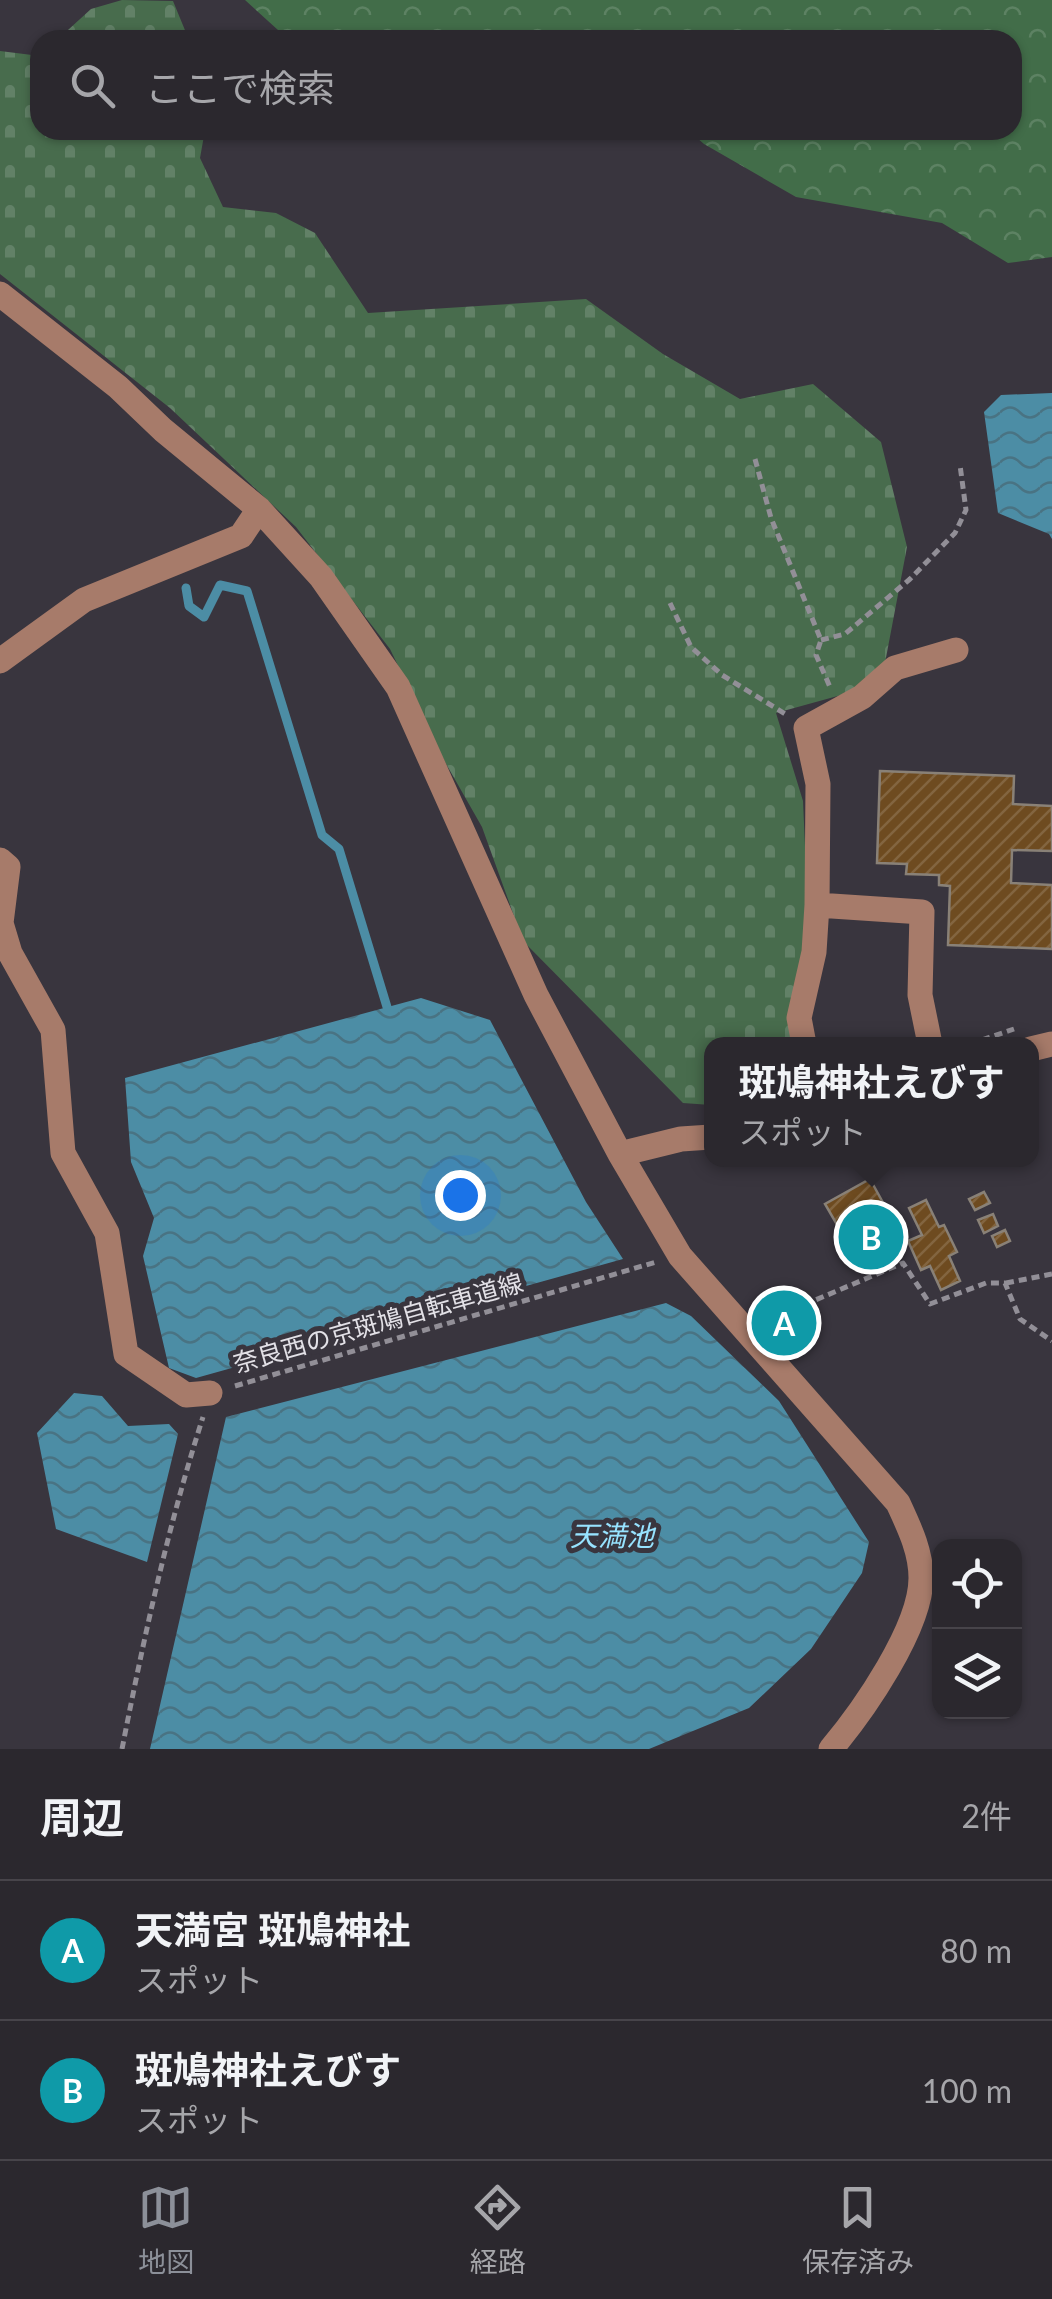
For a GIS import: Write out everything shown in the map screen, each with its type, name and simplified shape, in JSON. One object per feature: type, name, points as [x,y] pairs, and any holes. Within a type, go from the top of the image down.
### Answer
[{"type":"street","points":[[0,294],[118,386],[163,430],[259,510],[321,577],[398,687],[536,995],[620,1154],[680,1256],[898,1503],[915,1542],[921,1578],[914,1615],[895,1657],[831,1749]]},
{"type":"street","points":[[0,660],[84,600],[242,536],[259,510]]},
{"type":"street","points":[[803,1037],[799,1018],[814,952],[817,906],[818,784],[806,728],[862,697],[896,668],[956,650]]},
{"type":"street","points":[[0,860],[8,866],[1,923],[10,954],[53,1030],[63,1153],[107,1234],[126,1354],[186,1395],[210,1393]]},
{"type":"street","points":[[817,906],[922,912],[920,995],[929,1037]]},
{"type":"street","points":[[620,1154],[681,1139],[704,1138]]},
{"type":"path","points":[[754,458],[770,518],[820,640],[816,654],[838,708]]},
{"type":"path","points":[[820,640],[846,634],[910,579],[956,532],[966,510],[960,465]]},
{"type":"path","points":[[670,603],[692,647],[712,666],[806,728]]},
{"type":"path","name":"奈良西の京斑鳩自転車道線","points":[[122,1749],[146,1628],[184,1474],[210,1393],[680,1256]]},
{"type":"path","points":[[787,1312],[903,1262],[930,1304],[986,1283],[1005,1284],[1052,1274]]},
{"type":"path","points":[[1005,1284],[1020,1320],[1052,1341]]},
{"type":"green space","points":[[122,0],[173,1],[185,30],[68,30],[91,9]]},
{"type":"green space","points":[[245,0],[1052,0],[1052,257],[1008,263],[942,223],[796,197],[699,140],[1022,140],[1022,30],[278,30]]},
{"type":"green space","points":[[0,51],[30,55],[30,140],[203,140],[200,158],[223,207],[276,213],[315,233],[368,313],[586,299],[663,354],[740,399],[813,384],[881,442],[907,547],[881,684],[776,713],[803,801],[809,936],[794,1037],[704,1037],[704,1104],[683,1103],[523,941],[482,827],[445,762],[390,649],[296,527],[170,408],[0,274]]},
{"type":"water","points":[[1052,393],[1052,539],[1049,534],[998,513],[984,412],[1001,395]]},
{"type":"water","points":[[421,998],[490,1020],[586,1202],[623,1259],[196,1378],[169,1368],[143,1256],[154,1218],[131,1162],[125,1078]]},
{"type":"water","name":"天満池","points":[[666,1303],[691,1316],[779,1401],[869,1542],[862,1573],[811,1649],[749,1708],[649,1749],[150,1749],[226,1417]]},
{"type":"water","points":[[74,1393],[102,1396],[128,1426],[169,1424],[178,1434],[147,1562],[56,1529],[37,1433]]},
{"type":"building","points":[[880,771],[1014,776],[1013,804],[1052,806],[1052,851],[1012,850],[1011,883],[1052,885],[1052,949],[948,945],[950,886],[939,885],[939,875],[906,874],[907,864],[877,863]]},
{"type":"building","points":[[870,1179],[887,1210],[843,1235],[825,1204]]},
{"type":"building","points":[[984,1192],[990,1203],[975,1210],[969,1199]]},
{"type":"building","points":[[926,1200],[957,1252],[949,1256],[960,1281],[941,1290],[930,1266],[921,1270],[908,1241],[922,1235],[909,1208]]},
{"type":"building","points":[[993,1214],[998,1226],[984,1233],[978,1220]]},
{"type":"building","points":[[1005,1230],[1010,1241],[997,1247],[992,1236]]},
{"type":"waterway","points":[[186,588],[189,606],[204,617],[220,585],[247,591],[322,835],[339,849],[387,1007]]},
{"type":"place","name":"斑鳩神社えびす","points":[[871,1237]]},
{"type":"place","name":"天満宮 斑鳩神社","points":[[784,1323]]}]
